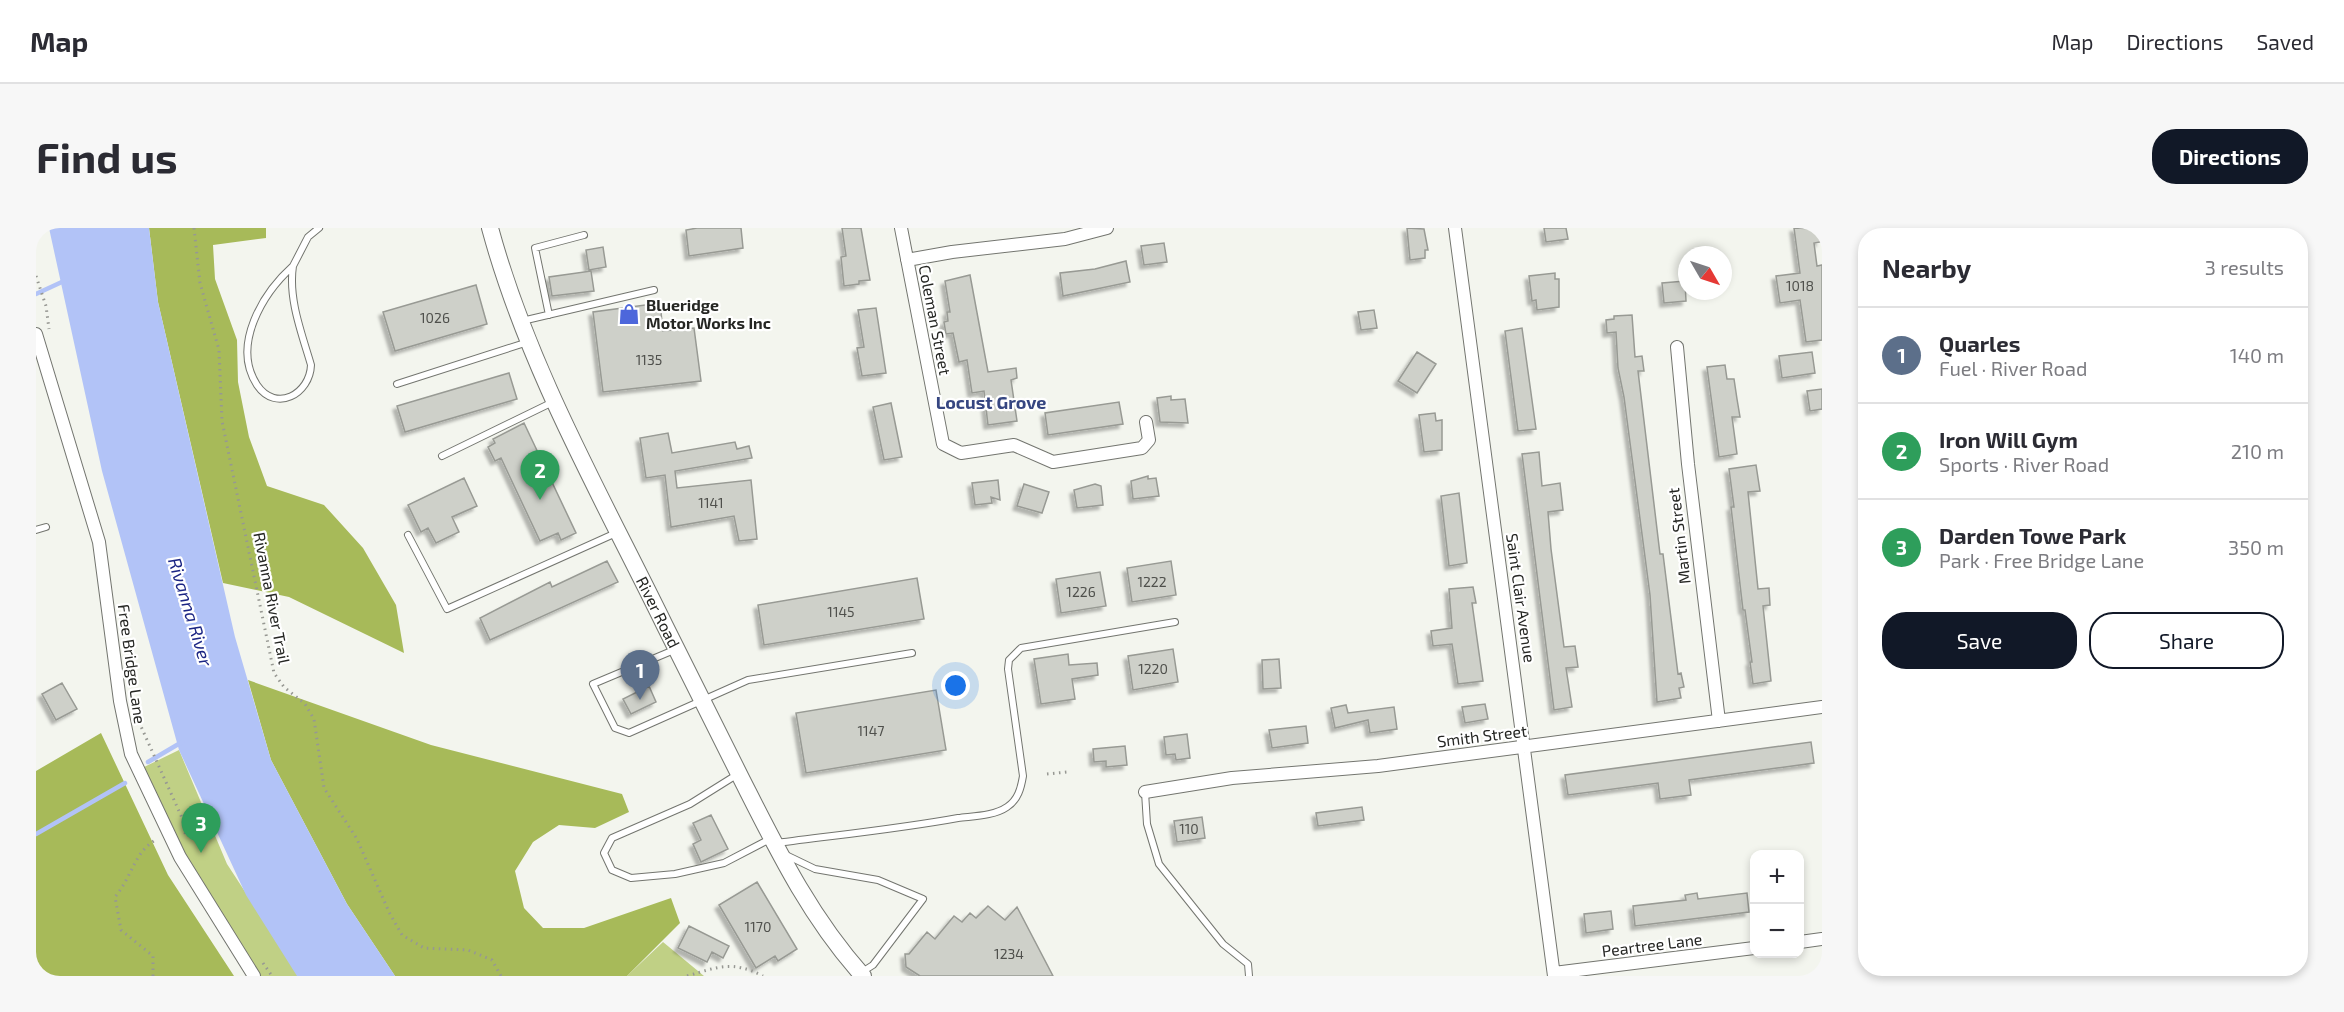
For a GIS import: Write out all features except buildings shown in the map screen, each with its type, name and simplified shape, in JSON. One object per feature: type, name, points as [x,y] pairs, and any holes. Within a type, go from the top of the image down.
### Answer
[{"type":"street","name":"River Road","points":[[490,228],[521,321],[555,401],[676,649],[774,844],[821,924],[862,975]]},
{"type":"street","name":"Coleman Street","points":[[901,228],[943,444],[961,453],[1014,445],[1053,462],[1142,448],[1149,440],[1146,422]]},
{"type":"street","points":[[907,260],[952,252],[1065,239],[1107,228]]},
{"type":"street","name":"Saint Clair Avenue","points":[[1455,228],[1526,748],[1554,974]]},
{"type":"street","name":"Free Bridge Lane","points":[[36,334],[99,542],[125,731],[131,754],[168,832],[205,901],[254,976]]},
{"type":"street","name":"Martin Street","points":[[1677,347],[1689,476],[1719,721]]},
{"type":"street","name":"Smith Street","points":[[1145,792],[1232,778],[1378,766],[1526,748],[1822,707]]},
{"type":"street","points":[[1804,941],[1822,939]]},
{"type":"street","name":"Peartree Lane","points":[[1554,974],[1750,949]]},
{"type":"lane","points":[[293,266],[291,278],[295,306],[311,365],[311,375],[300,392],[282,398],[265,393],[258,386],[252,374],[248,347],[259,310],[269,292],[293,266],[308,237],[319,228]]},
{"type":"lane","points":[[549,315],[535,248],[584,235]]},
{"type":"lane","points":[[521,321],[654,290]]},
{"type":"lane","points":[[397,384],[529,342]]},
{"type":"lane","points":[[442,456],[555,401]]},
{"type":"lane","points":[[36,530],[46,527]]},
{"type":"lane","points":[[408,535],[447,609],[619,532]]},
{"type":"lane","points":[[739,773],[690,804],[612,838],[604,853],[612,870],[631,878],[675,874],[724,863],[774,844],[997,812],[1008,807],[1016,799],[1022,787],[1023,776],[1008,669],[1014,653],[1021,648],[1175,622]]},
{"type":"lane","points":[[676,649],[593,684],[615,728],[629,733],[748,680],[912,653]]},
{"type":"lane","points":[[1145,792],[1147,824],[1159,864],[1223,944],[1248,964],[1250,976]]},
{"type":"lane","points":[[774,844],[815,869],[878,880],[924,898],[873,965],[862,975]]},
{"type":"path","name":"Rivanna River Trail","points":[[194,228],[200,283],[219,350],[222,421],[274,673],[284,687],[305,704],[314,719],[324,788],[357,839],[389,912],[402,935],[424,948],[468,950],[492,960],[501,976]]},
{"type":"path","points":[[37,278],[46,306]]},
{"type":"path","points":[[148,747],[162,778]]},
{"type":"path","points":[[1047,774],[1067,772]]},
{"type":"path","points":[[153,976],[153,956],[121,930],[115,897],[128,880],[142,847],[168,832]]},
{"type":"path","points":[[687,976],[726,965],[747,968],[763,976]]},
{"type":"green space","points":[[149,228],[266,228],[266,238],[213,245],[215,279],[237,340],[238,382],[249,437],[267,486],[324,505],[363,548],[396,605],[404,653],[289,597],[223,583],[158,302]]},
{"type":"green space","points":[[248,680],[431,745],[622,794],[629,812],[595,828],[559,825],[533,842],[515,871],[524,908],[543,928],[584,928],[671,898],[680,923],[627,976],[395,976],[347,904],[271,760]]},
{"type":"green space","points":[[101,733],[168,875],[234,976],[36,976],[36,771]]},
{"type":"green space","points":[[179,750],[227,864],[300,976],[256,976],[218,921],[138,770]]},
{"type":"green space","points":[[663,942],[704,976],[627,976]]},
{"type":"water","name":"Rivanna River","points":[[49,228],[149,228],[158,302],[235,637],[271,760],[347,904],[395,976],[297,976],[246,895],[179,750],[102,471]]},
{"type":"waterway","points":[[36,294],[64,281]]},
{"type":"waterway","points":[[148,762],[182,742]]},
{"type":"waterway","points":[[36,834],[125,783]]},
{"type":"place","name":"Blueridge Motor Works Inc","points":[[629,314]]},
{"type":"place","name":"Iron Will Gym","points":[[540,500]]},
{"type":"place","name":"Quarles","points":[[640,700]]},
{"type":"place","name":"Darden Towe Park","points":[[201,853]]},
{"type":"district","name":"Locust Grove","points":[[991,403]]}]
